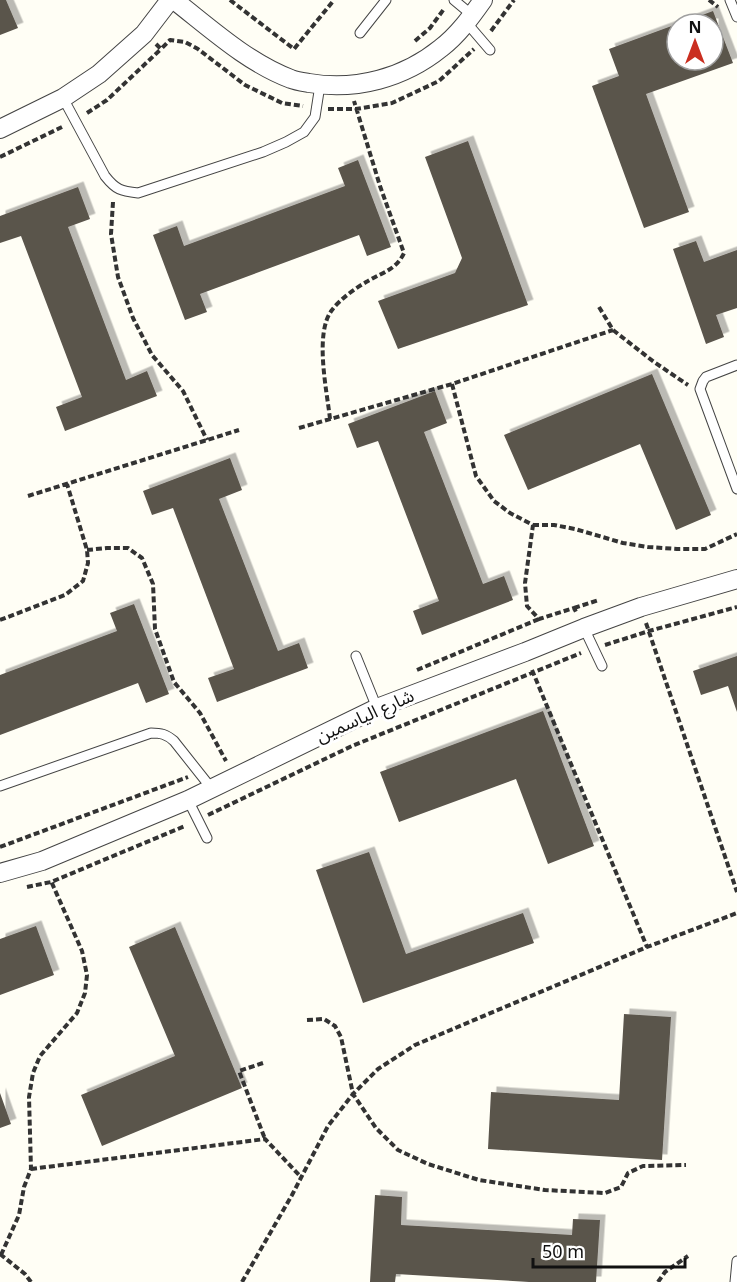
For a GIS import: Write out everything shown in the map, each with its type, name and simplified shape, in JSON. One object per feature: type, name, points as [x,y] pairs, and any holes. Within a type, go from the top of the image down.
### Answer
[{"type":"street","points":[[0,129],[63,98],[99,74],[144,34],[170,0]]},
{"type":"street","points":[[174,0],[246,55],[266,67],[293,80],[320,85],[349,86],[383,79],[414,66],[442,47],[477,8]]},
{"type":"street","name":"شارع الياسمين","points":[[0,873],[42,861],[188,800],[377,708],[584,628],[737,579]]},
{"type":"lane","points":[[360,33],[386,0]]},
{"type":"lane","points":[[454,0],[477,8],[490,50]]},
{"type":"lane","points":[[730,0],[737,17]]},
{"type":"lane","points":[[63,98],[105,176],[114,187],[124,192],[138,193],[263,152],[304,132],[315,117],[320,85]]},
{"type":"lane","points":[[737,366],[706,377],[701,384],[700,394],[737,489]]},
{"type":"lane","points":[[584,628],[602,666]]},
{"type":"lane","points":[[356,656],[377,708]]},
{"type":"lane","points":[[0,786],[151,733],[161,733],[174,741],[212,789]]},
{"type":"lane","points":[[188,800],[207,838]]},
{"type":"lane","points":[[735,1282],[737,1261]]},
{"type":"path","points":[[230,0],[294,49],[334,0]]},
{"type":"path","points":[[409,46],[430,28],[445,8]]},
{"type":"path","points":[[330,419],[323,331],[331,310],[352,291],[393,268],[400,262],[404,253],[380,186],[349,86]]},
{"type":"path","points":[[114,187],[111,234],[118,277],[133,318],[152,356],[183,391],[207,440]]},
{"type":"path","points":[[598,307],[612,330],[700,394]]},
{"type":"path","points":[[299,428],[452,384],[612,330]]},
{"type":"path","points":[[452,384],[476,476],[494,501],[510,513],[533,525],[554,525],[575,529],[624,543],[648,547],[705,549],[737,534]]},
{"type":"path","points":[[28,495],[239,430]]},
{"type":"path","points":[[0,620],[65,595],[83,581],[88,563],[87,550],[67,484]]},
{"type":"path","points":[[533,525],[525,583],[527,606],[539,619]]},
{"type":"path","points":[[87,550],[128,548],[142,558],[153,584],[155,629],[174,682],[200,713],[235,777]]},
{"type":"path","points":[[412,673],[539,619],[574,608],[584,628]]},
{"type":"path","points":[[641,608],[737,892]]},
{"type":"path","points":[[21,888],[51,882],[198,820],[351,746],[593,648],[737,608]]},
{"type":"path","points":[[525,652],[647,947]]},
{"type":"path","points":[[0,848],[199,773],[226,760]]},
{"type":"path","points":[[31,1282],[25,1274],[0,1255],[19,1215],[24,1186],[31,1169],[29,1097],[33,1073],[40,1056],[77,1013],[85,993],[87,975],[82,951],[42,861]]},
{"type":"path","points":[[242,1282],[328,1126],[353,1094],[378,1070],[415,1046],[647,947],[737,913]]},
{"type":"path","points":[[307,1020],[324,1019],[335,1026],[341,1037],[353,1094],[376,1128],[398,1150],[428,1164],[479,1180],[545,1190],[605,1192],[621,1186],[628,1173],[643,1166],[686,1166]]},
{"type":"path","points":[[263,1063],[239,1071],[265,1139],[301,1178]]},
{"type":"path","points":[[31,1169],[265,1139]]},
{"type":"path","points":[[658,1282],[665,1272],[688,1256]]},
{"type":"building","points":[[0,0],[6,0],[18,28],[0,35]]},
{"type":"building","points":[[665,28],[665,72],[708,72],[646,94],[689,212],[644,228],[592,86],[619,76],[609,49]]},
{"type":"building","points":[[725,42],[733,63],[725,66]]},
{"type":"building","points":[[468,141],[528,305],[398,349],[378,301],[455,273],[462,258],[425,157]]},
{"type":"building","points":[[358,160],[391,247],[367,256],[359,235],[200,294],[207,312],[185,320],[153,235],[177,226],[184,246],[345,186],[338,168]]},
{"type":"building","points":[[78,187],[90,219],[68,227],[126,380],[147,371],[157,396],[65,431],[56,407],[82,397],[21,236],[0,243],[0,216]]},
{"type":"building","points":[[696,241],[704,262],[737,250],[737,308],[716,315],[724,337],[706,344],[673,249]]},
{"type":"building","points":[[652,374],[711,515],[676,530],[640,444],[528,490],[504,435]]},
{"type":"building","points":[[435,391],[447,423],[424,432],[483,584],[504,576],[513,600],[422,635],[413,611],[439,601],[378,441],[357,448],[348,424]]},
{"type":"building","points":[[230,458],[242,490],[219,499],[278,651],[299,643],[308,668],[217,702],[208,678],[234,669],[173,508],[152,515],[143,491]]},
{"type":"building","points":[[134,604],[169,694],[146,703],[138,683],[0,735],[0,675],[117,631],[110,613]]},
{"type":"building","points":[[737,656],[737,712],[728,686],[701,695],[693,671]]},
{"type":"building","points":[[543,711],[594,846],[548,864],[516,779],[399,822],[380,772]]},
{"type":"building","points":[[369,852],[406,954],[523,913],[534,943],[363,1003],[316,870]]},
{"type":"building","points":[[36,926],[54,975],[0,995],[0,939]]},
{"type":"building","points":[[175,927],[242,1088],[102,1146],[81,1095],[175,1056],[129,947]]},
{"type":"building","points":[[624,1014],[671,1017],[662,1160],[488,1149],[491,1092],[619,1100]]},
{"type":"building","points":[[0,1093],[11,1124],[0,1128]]},
{"type":"building","points":[[375,1195],[402,1197],[401,1225],[572,1235],[573,1219],[600,1220],[596,1282],[529,1282],[396,1274],[395,1282],[370,1282]]}]
